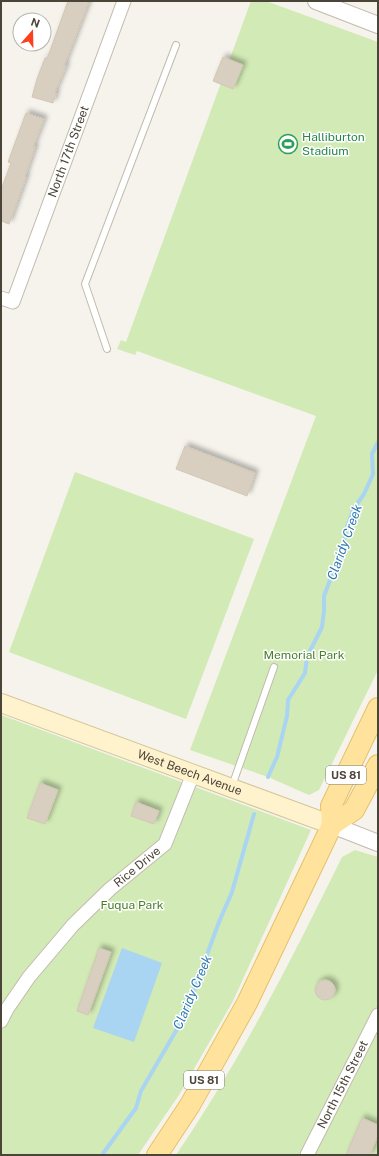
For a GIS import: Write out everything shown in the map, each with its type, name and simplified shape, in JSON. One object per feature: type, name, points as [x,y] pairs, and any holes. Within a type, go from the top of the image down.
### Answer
[{"type":"main road","name":"West Beech Avenue","points":[[1,703],[231,788],[331,815]]},
{"type":"main road","name":"US 81","points":[[157,1155],[190,1105],[247,1003],[378,708]]},
{"type":"main road","name":"US 81","points":[[331,815],[354,810],[378,765]]},
{"type":"street","name":"North 17th Street","points":[[7,300],[124,1]]},
{"type":"street","points":[[316,1],[378,25]]},
{"type":"street","name":"Rice Drive","points":[[1,1021],[7,1008],[29,977],[73,925],[110,889],[165,844],[193,774]]},
{"type":"street","name":"West Beech Avenue","points":[[331,815],[378,843]]},
{"type":"street","name":"North 15th Street","points":[[307,1155],[378,1015]]},
{"type":"lane","points":[[106,349],[85,284],[176,45]]},
{"type":"lane","points":[[231,788],[274,667]]},
{"type":"green space","name":"Memorial Park","points":[[251,1],[266,1],[378,42],[378,670],[319,790],[309,795],[268,777],[190,750],[316,416],[137,351],[135,355],[117,349],[121,340],[126,342]]},
{"type":"green space","points":[[75,472],[254,539],[186,719],[9,652]]},
{"type":"green space","name":"Fuqua Park","points":[[1,715],[311,830],[233,1001],[179,1095],[138,1155],[1,1155]]},
{"type":"green space","points":[[355,850],[378,857],[378,1155],[176,1155],[222,1083],[264,1009],[342,857]]},
{"type":"water","points":[[122,948],[162,963],[134,1042],[93,1028]]},
{"type":"building","points":[[68,1],[89,1],[64,66],[66,66],[55,92],[53,103],[32,97],[45,58],[47,59],[50,52],[52,52],[52,45]]},
{"type":"building","points":[[223,57],[243,65],[233,89],[213,81]]},
{"type":"building","points":[[26,113],[44,119],[33,147],[35,147],[25,176],[26,177],[9,224],[1,221],[1,190],[11,163],[8,162]]},
{"type":"building","points":[[185,446],[255,473],[247,496],[176,469]]},
{"type":"building","points":[[40,783],[58,790],[45,824],[27,818]]},
{"type":"building","points":[[136,802],[159,811],[154,824],[131,816]]},
{"type":"building","points":[[99,948],[111,952],[88,1015],[77,1011]]},
{"type":"building","points":[[325,980],[332,983],[335,990],[332,997],[325,1000],[318,997],[315,990],[318,983]]},
{"type":"building","points":[[362,1118],[378,1125],[378,1135],[370,1155],[346,1155]]},
{"type":"waterway","name":"Claridy Creek","points":[[268,777],[277,757],[287,716],[288,700],[305,673],[307,657],[322,627],[324,596],[333,572],[341,558],[346,530],[353,510],[364,494],[373,474],[372,454],[378,442]]},
{"type":"waterway","name":"Claridy Creek","points":[[102,1155],[136,1108],[141,1091],[184,1017],[219,922],[232,892],[254,814]]},
{"type":"place","name":"Halliburton Stadium","points":[[288,144]]}]
